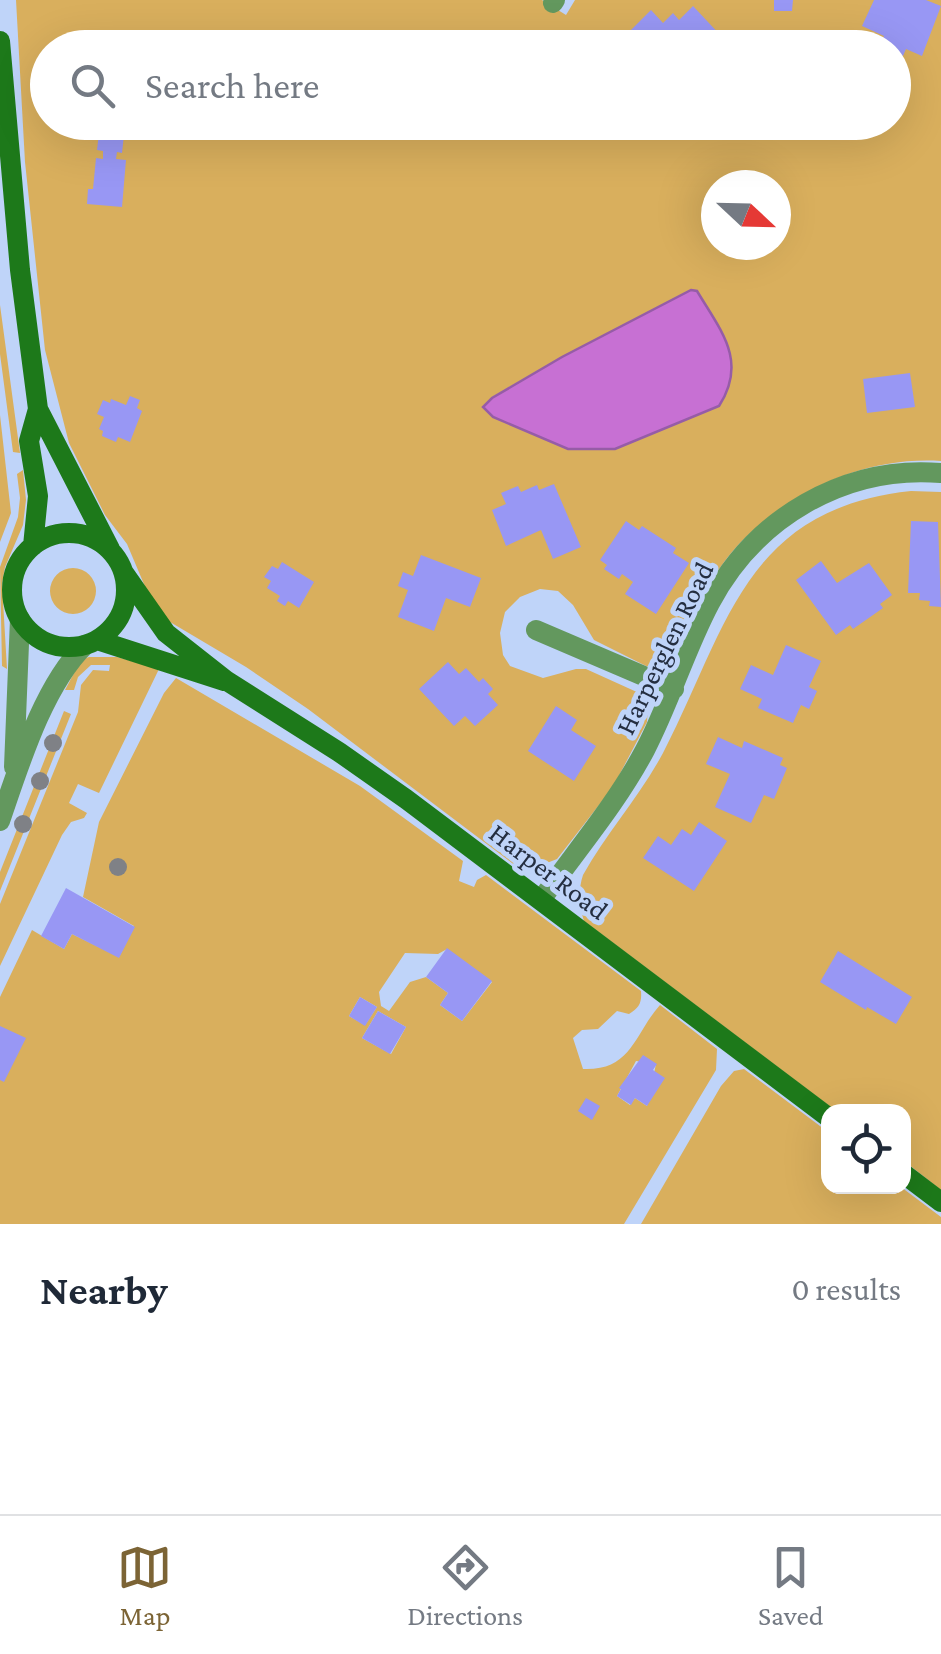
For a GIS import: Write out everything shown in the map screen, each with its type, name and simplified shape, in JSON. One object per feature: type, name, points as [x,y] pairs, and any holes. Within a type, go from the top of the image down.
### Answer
[{"type":"main road","points":[[0,41],[16,234],[38,409],[124,574],[126,589],[119,618],[91,643],[56,646],[42,640],[20,619],[12,588],[22,558],[33,546],[64,533],[81,534],[110,550]]},
{"type":"main road","points":[[33,546],[38,496],[28,441],[38,409]]},
{"type":"main road","name":"Harper Road","points":[[124,574],[166,633],[227,681],[340,752],[821,1112]]},
{"type":"main road","name":"Harper Road","points":[[91,643],[227,681]]},
{"type":"main road","points":[[911,1179],[941,1202]]},
{"type":"street","name":"Harperglen Road","points":[[541,900],[623,787],[674,689],[709,605],[753,542],[783,516],[817,495],[854,480],[941,473]]},
{"type":"street","points":[[13,784],[20,619]]},
{"type":"street","points":[[536,630],[674,689]]},
{"type":"street","points":[[0,821],[52,691],[67,662],[91,643]]},
{"type":"shaded area","points":[[16,0],[542,0],[566,15],[575,0],[941,0],[941,461],[886,464],[858,471],[806,492],[783,507],[729,556],[701,600],[670,662],[658,668],[594,640],[573,605],[558,591],[540,589],[520,597],[505,612],[500,633],[503,655],[510,666],[543,678],[586,669],[639,693],[648,704],[647,722],[613,787],[557,859],[524,872],[308,709],[165,619],[149,596],[127,544],[105,515],[69,443],[45,350],[25,162]],"holes":[[[691,290],[615,449],[568,449],[484,408],[492,397],[562,357]]]},
{"type":"shaded area","points":[[691,290],[697,291],[728,347],[731,375],[719,406],[615,449],[568,449],[493,417],[483,407],[562,357]]},
{"type":"shaded area","points":[[0,305],[20,453],[13,452],[0,354]]},
{"type":"shaded area","points":[[0,415],[11,513],[0,542]]},
{"type":"shaded area","points":[[23,470],[23,525],[2,584],[7,669],[2,666],[0,567],[18,517],[17,474]]},
{"type":"shaded area","points":[[911,491],[941,492],[941,1190],[911,1166],[911,1104],[827,1104],[584,921],[581,910],[583,875],[663,753],[726,619],[749,582],[776,549],[811,522],[855,502]]},
{"type":"shaded area","points":[[73,568],[89,575],[96,591],[89,607],[73,614],[57,607],[50,591],[57,575]]},
{"type":"shaded area","points":[[117,657],[159,669],[99,793],[78,784],[69,803],[87,813],[71,822],[62,835],[0,966],[0,904],[78,712],[81,685],[93,670],[109,671],[110,665],[91,665],[78,677],[74,690],[65,690],[81,660]]},
{"type":"shaded area","points":[[176,678],[360,786],[463,861],[459,881],[474,887],[486,875],[641,991],[640,1002],[632,1012],[617,1011],[598,1029],[582,1030],[573,1038],[583,1069],[612,1064],[622,1057],[660,1005],[717,1049],[716,1070],[624,1224],[0,1224],[0,997],[32,930],[64,949],[72,934],[119,957],[134,926],[83,897],[99,822],[164,693]],"holes":[[[447,949],[492,982],[462,1021],[440,1005],[448,993],[426,977],[410,982],[389,1011],[381,1006],[379,992],[405,953],[438,954]],[[360,997],[377,1007],[365,1025],[349,1016]],[[378,1011],[406,1027],[391,1054],[362,1038]],[[636,1061],[656,1064],[647,1106],[635,1098],[630,1105],[617,1096]]]},
{"type":"shaded area","points":[[64,711],[71,714],[0,891],[0,872]]},
{"type":"shaded area","points":[[744,1069],[821,1127],[821,1194],[910,1194],[941,1217],[941,1224],[641,1224],[721,1086],[734,1071]]},
{"type":"building","points":[[774,0],[793,0],[792,11],[774,11]]},
{"type":"building","points":[[874,0],[926,0],[941,6],[922,56],[911,51],[911,30],[871,30],[862,26]]},
{"type":"building","points":[[693,6],[716,30],[631,30],[651,10],[663,23],[673,13],[679,20]]},
{"type":"building","points":[[98,140],[123,140],[122,153],[117,152],[116,159],[126,160],[122,207],[87,204],[88,189],[93,189],[96,158],[103,159],[103,151],[97,150]]},
{"type":"building","points":[[910,373],[915,407],[867,413],[863,379]]},
{"type":"building","points":[[130,396],[140,400],[137,408],[142,411],[130,442],[102,436],[99,429],[104,417],[97,414],[103,400],[126,405]]},
{"type":"building","points":[[554,484],[581,547],[553,559],[541,530],[506,546],[492,510],[506,504],[501,493],[518,486],[521,492],[537,485],[539,490]]},
{"type":"building","points":[[626,521],[639,530],[642,526],[676,548],[673,553],[689,563],[656,614],[625,594],[633,582],[604,569],[607,565],[600,560]]},
{"type":"building","points":[[911,521],[938,522],[941,607],[919,600],[920,593],[908,593]]},
{"type":"building","points":[[421,555],[481,578],[470,607],[446,598],[434,631],[398,617],[408,590],[398,586],[403,572],[413,576]]},
{"type":"building","points":[[821,561],[837,583],[869,563],[892,595],[880,604],[883,608],[853,629],[850,625],[836,635],[796,580]]},
{"type":"building","points":[[282,562],[314,582],[299,608],[288,601],[285,606],[277,601],[280,596],[267,588],[271,581],[264,577],[272,566],[278,569]]},
{"type":"building","points":[[786,645],[821,661],[809,687],[817,691],[809,709],[801,705],[793,723],[758,708],[762,699],[740,689],[751,665],[773,675]]},
{"type":"building","points":[[448,662],[459,674],[466,668],[479,682],[483,678],[493,689],[488,694],[498,705],[475,726],[465,716],[454,726],[419,689]]},
{"type":"building","points":[[556,706],[577,720],[571,730],[596,746],[574,781],[528,751]]},
{"type":"building","points":[[718,737],[742,748],[744,741],[783,758],[780,765],[787,768],[774,799],[764,795],[751,823],[715,807],[730,774],[706,764]]},
{"type":"building","points":[[699,822],[727,841],[694,891],[643,858],[658,836],[671,845],[682,829],[691,835]]},
{"type":"building","points":[[66,888],[135,927],[119,958],[72,934],[64,949],[41,936]]},
{"type":"building","points":[[447,948],[492,981],[462,1021],[440,1005],[448,993],[426,977]]},
{"type":"building","points":[[838,951],[912,997],[896,1024],[820,982]]},
{"type":"building","points":[[360,997],[377,1007],[365,1026],[349,1016]]},
{"type":"building","points":[[378,1011],[406,1027],[390,1054],[362,1038]]},
{"type":"building","points":[[0,1026],[26,1038],[4,1082],[0,1080]]},
{"type":"building","points":[[643,1055],[657,1064],[653,1070],[665,1078],[647,1106],[635,1098],[631,1105],[617,1096]]},
{"type":"building","points":[[586,1098],[600,1106],[592,1120],[578,1111]]}]
